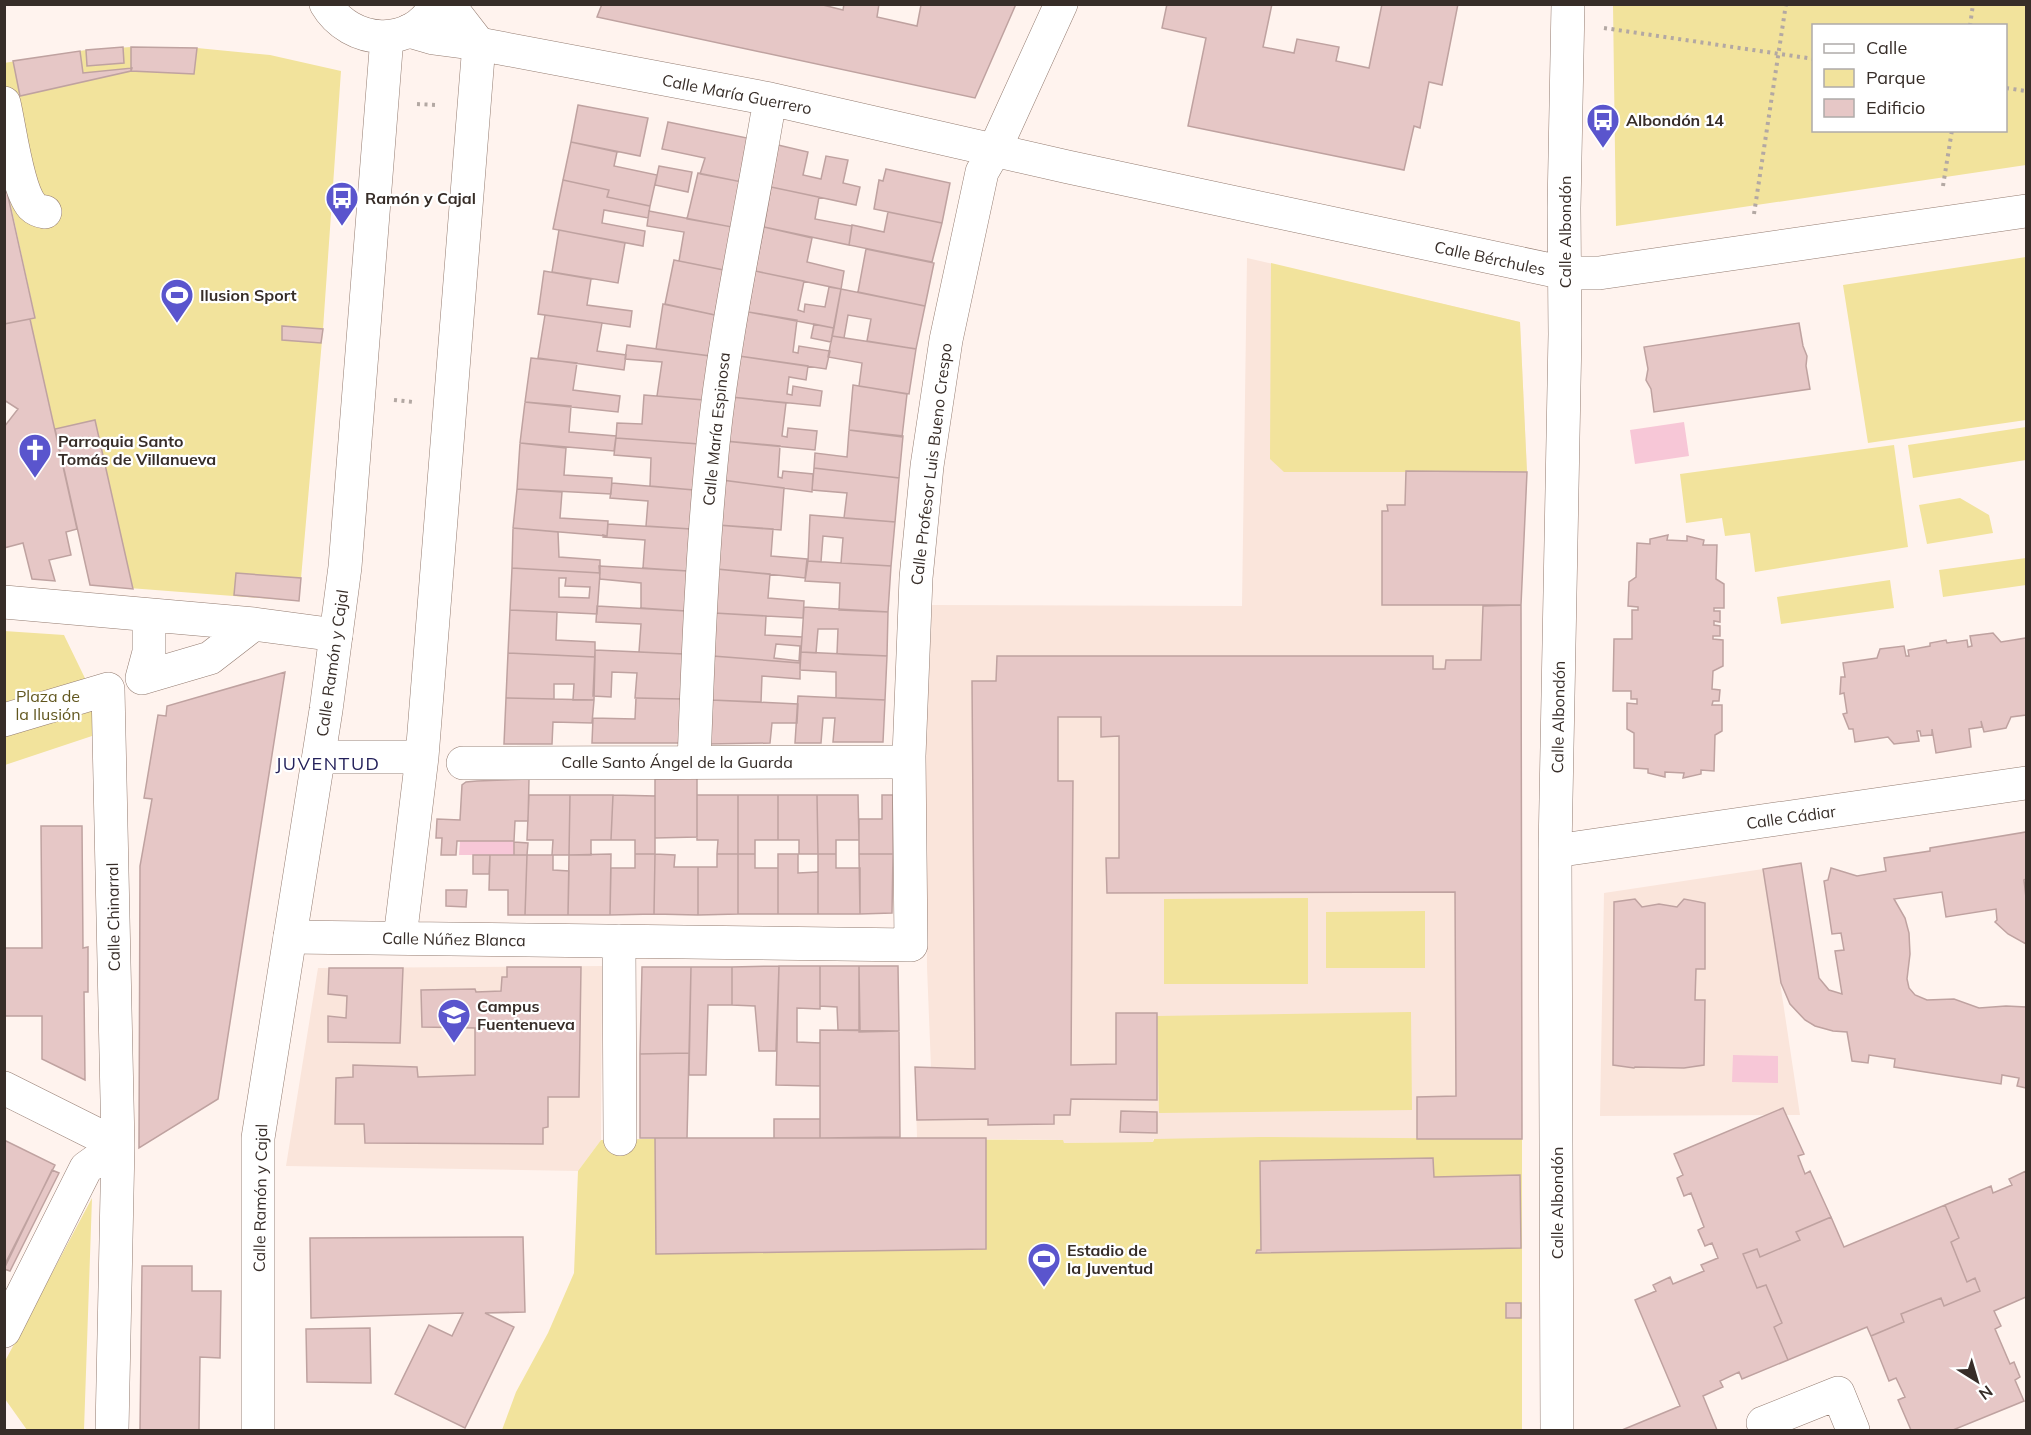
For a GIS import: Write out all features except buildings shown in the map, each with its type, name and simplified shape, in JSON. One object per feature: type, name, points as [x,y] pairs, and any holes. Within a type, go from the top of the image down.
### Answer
[{"type":"street","name":"Calle María Guerrero","points":[[326,4],[338,21],[354,32],[370,37],[398,34],[479,44],[770,99],[994,151]]},
{"type":"street","points":[[398,34],[423,21],[436,4]]},
{"type":"street","points":[[400,938],[422,757],[479,44],[448,4]]},
{"type":"street","name":"Calle Profesor Luis Bueno Crespo","points":[[911,945],[909,756],[916,578],[927,466],[946,340],[982,172],[994,151],[1061,4]]},
{"type":"street","name":"Calle Albondón","points":[[1557,1431],[1555,851],[1568,4]]},
{"type":"street","name":"Calle Ramón y Cajal","points":[[258,1431],[258,1138],[319,757],[336,635],[398,34]]},
{"type":"street","name":"Calle María Espinosa","points":[[694,762],[702,571],[712,444],[729,319],[770,99]]},
{"type":"street","points":[[4,103],[23,190],[31,205],[38,211],[45,212]]},
{"type":"street","name":"Calle Bérchules","points":[[994,151],[1565,273],[1599,273],[2026,211]]},
{"type":"street","points":[[4,602],[254,624],[336,635]]},
{"type":"street","points":[[149,615],[149,652],[142,678],[210,658],[254,624]]},
{"type":"street","name":"Calle Chinarral","points":[[4,720],[108,689],[118,1145],[112,1431]]},
{"type":"street","points":[[319,757],[422,757]]},
{"type":"street","name":"Calle Santo Ángel de la Guarda","points":[[463,762],[892,762]]},
{"type":"street","name":"Calle Cádiar","points":[[1555,851],[2026,783]]},
{"type":"street","name":"Calle Núñez Blanca","points":[[290,937],[911,945]]},
{"type":"street","points":[[619,941],[620,1139]]},
{"type":"street","points":[[4,1088],[118,1145],[86,1168],[4,1331]]},
{"type":"street","points":[[1766,1431],[1763,1423],[1838,1393],[1853,1431]]},
{"type":"path","points":[[1754,215],[1786,4]]},
{"type":"path","points":[[1970,24],[1973,4]]},
{"type":"path","points":[[1603,28],[1812,59]]},
{"type":"path","points":[[2007,88],[2026,91]]},
{"type":"path","points":[[408,103],[442,106]]},
{"type":"path","points":[[1943,187],[1952,132]]},
{"type":"shaded area","points":[[1247,258],[1520,322],[1527,472],[1521,605],[1522,1139],[1153,1139],[1153,1142],[1063,1143],[1063,1140],[917,1138],[915,1067],[931,1067],[927,967],[925,755],[932,605],[1242,606]]},
{"type":"shaded area","points":[[1684,422],[1689,456],[1635,464],[1630,430]]},
{"type":"shaded area","points":[[460,841],[514,841],[514,855],[459,855]]},
{"type":"shaded area","points":[[1763,869],[1800,1115],[1600,1116],[1604,893]]},
{"type":"shaded area","name":"Campus Fuentenueva","points":[[602,966],[601,1140],[578,1171],[286,1166],[318,968]]},
{"type":"shaded area","points":[[1733,1055],[1778,1056],[1778,1083],[1732,1082]]},
{"type":"green space","points":[[1613,5],[2026,5],[2026,165],[1616,226]]},
{"type":"green space","name":"Ilusion Sport","points":[[131,47],[197,48],[270,55],[341,71],[323,329],[299,601],[90,585],[30,319],[35,317],[5,178],[4,63],[86,50]]},
{"type":"green space","points":[[2026,257],[2026,420],[1868,443],[1843,285]]},
{"type":"green space","points":[[1271,263],[1520,322],[1527,472],[1284,472],[1270,459]]},
{"type":"green space","points":[[2026,427],[2026,460],[1913,478],[1908,445]]},
{"type":"green space","points":[[1894,445],[1908,547],[1755,572],[1750,533],[1725,536],[1722,518],[1686,523],[1680,474]]},
{"type":"green space","points":[[1960,498],[1989,515],[1993,533],[1927,544],[1919,505]]},
{"type":"green space","points":[[2026,558],[2026,585],[1943,597],[1939,570]]},
{"type":"green space","points":[[1890,580],[1894,608],[1781,624],[1777,597]]},
{"type":"green space","name":"Plaza de la Ilusión","points":[[4,631],[64,635],[97,703],[101,733],[5,765]]},
{"type":"green space","points":[[1308,898],[1308,984],[1164,984],[1164,899]]},
{"type":"green space","points":[[1425,911],[1425,968],[1326,968],[1326,912]]},
{"type":"green space","points":[[1411,1012],[1412,1110],[1159,1113],[1157,1016]]},
{"type":"green space","name":"Estadio de la Juventud","points":[[1260,1137],[1522,1139],[1522,1430],[502,1430],[516,1392],[548,1333],[574,1273],[578,1171],[601,1140],[687,1138],[1063,1140],[1064,1143]]},
{"type":"green space","points":[[92,1198],[84,1430],[27,1430],[5,1399],[4,1363]]},
{"type":"place","name":"Albondón 14","points":[[1603,149]]},
{"type":"place","name":"Ramón y Cajal","points":[[342,227]]},
{"type":"place","name":"Ilusion Sport","points":[[177,324]]},
{"type":"place","name":"Parroquia Santo Tomás de Villanueva","points":[[35,479]]},
{"type":"place","name":"Campus Fuentenueva","points":[[454,1044]]},
{"type":"place","name":"Estadio de la Juventud","points":[[1044,1288]]},
{"type":"district","name":"JUVENTUD","points":[[328,764]]}]
